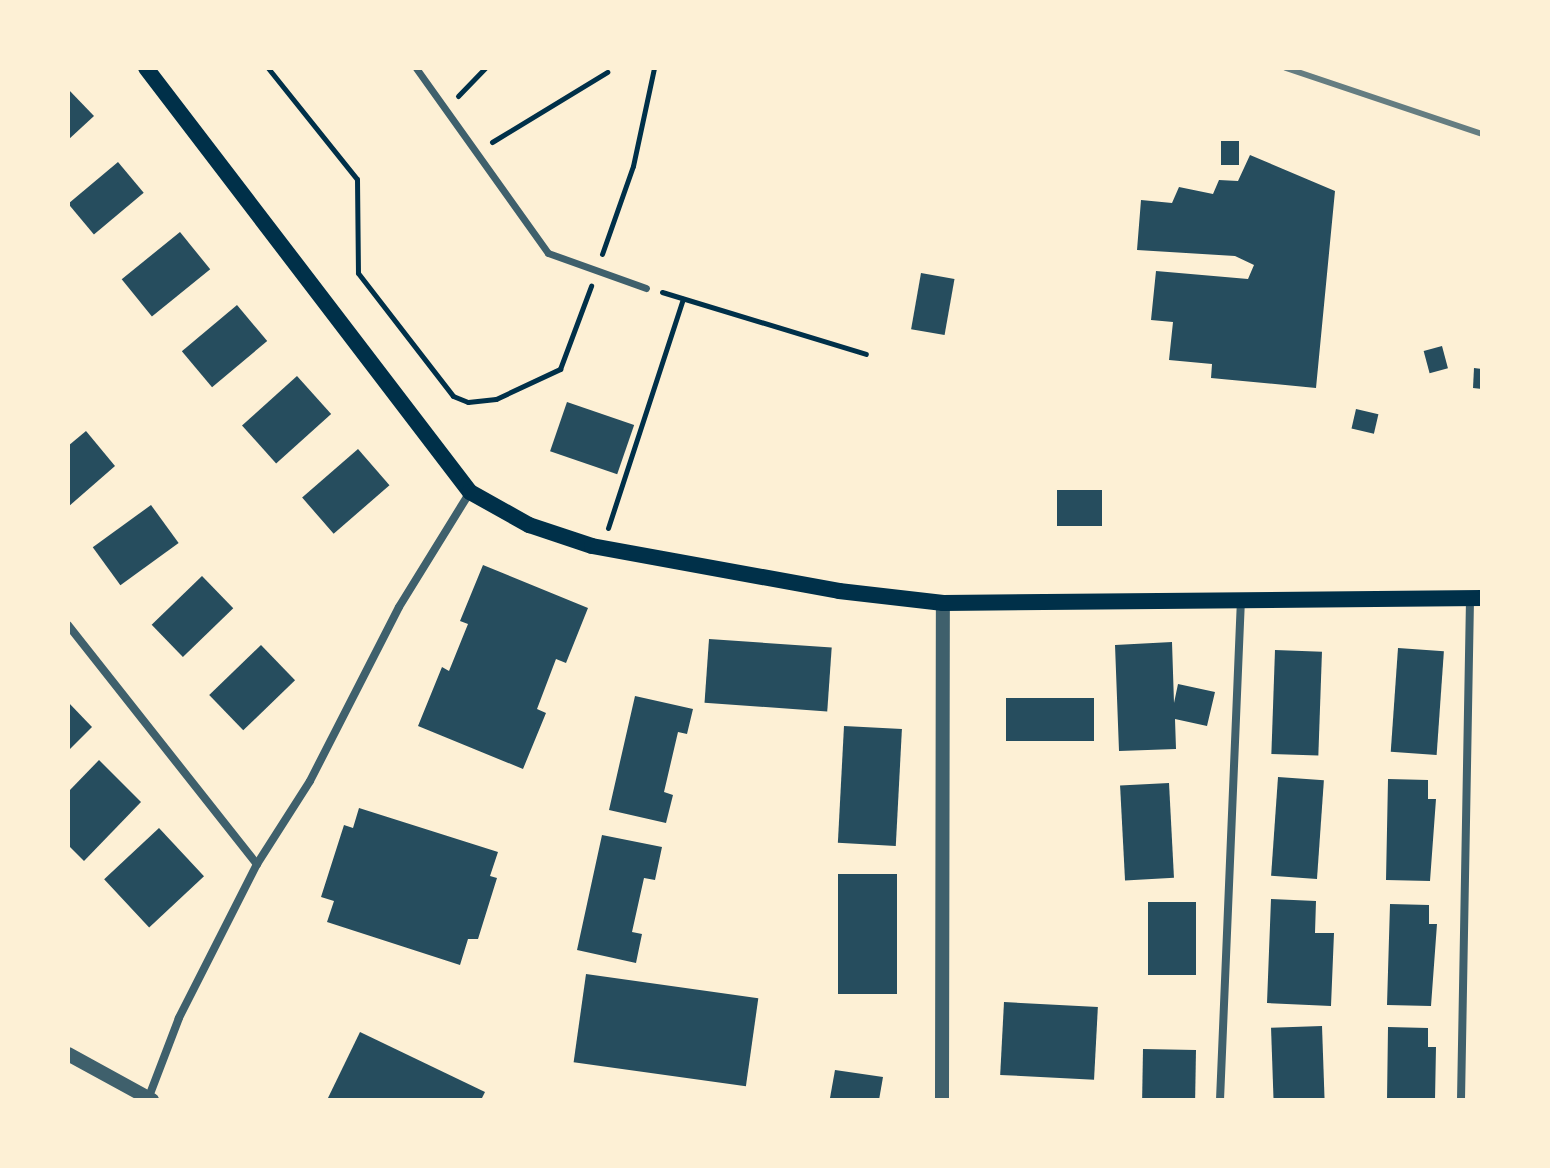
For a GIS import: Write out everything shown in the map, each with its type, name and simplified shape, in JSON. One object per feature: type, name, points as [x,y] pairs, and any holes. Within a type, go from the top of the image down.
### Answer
[{"type":"main road","points":[[146,68],[470,492],[529,525],[601,548],[839,591],[943,603],[1476,598]]},
{"type":"street","points":[[416,68],[448,107],[548,253],[595,273],[646,288]]},
{"type":"street","points":[[68,1054],[149,1099],[179,1018],[257,864],[310,781],[399,607],[470,492]]},
{"type":"street","points":[[1461,1100],[1476,598]]},
{"type":"street","points":[[1220,1100],[1241,602]]},
{"type":"street","points":[[942,1100],[943,603]]},
{"type":"street","points":[[68,625],[257,864]]},
{"type":"path","points":[[268,68],[357,179],[358,273],[453,396],[468,402],[496,399],[560,369],[633,166],[654,68]]},
{"type":"path","points":[[448,107],[485,68]]},
{"type":"path","points":[[477,151],[607,72]]},
{"type":"path","points":[[646,288],[866,354]]},
{"type":"path","points":[[601,548],[683,299]]},
{"type":"building","points":[[68,89],[94,116],[68,140]]},
{"type":"building","points":[[1221,141],[1239,141],[1239,165],[1221,165]]},
{"type":"building","points":[[1250,155],[1335,191],[1316,388],[1211,378],[1212,364],[1169,360],[1173,322],[1151,320],[1156,271],[1248,279],[1254,265],[1235,256],[1137,250],[1141,200],[1172,203],[1179,187],[1213,194],[1219,180],[1238,181]]},
{"type":"building","points":[[118,162],[144,193],[94,234],[68,204]]},
{"type":"building","points":[[180,232],[210,269],[152,317],[122,279]]},
{"type":"building","points":[[921,273],[954,279],[945,335],[911,329]]},
{"type":"building","points":[[237,305],[267,341],[212,387],[182,351]]},
{"type":"building","points":[[1442,346],[1448,368],[1430,373],[1424,351]]},
{"type":"building","points":[[1474,368],[1482,369],[1482,389],[1473,388]]},
{"type":"building","points":[[297,376],[331,414],[276,463],[242,426]]},
{"type":"building","points":[[567,402],[634,425],[617,474],[550,451]]},
{"type":"building","points":[[1356,409],[1378,414],[1374,434],[1352,428]]},
{"type":"building","points":[[86,431],[115,466],[68,507],[68,446]]},
{"type":"building","points":[[358,449],[389,485],[334,534],[302,498]]},
{"type":"building","points":[[1057,490],[1102,490],[1102,526],[1057,526]]},
{"type":"building","points":[[151,505],[179,543],[120,585],[93,547]]},
{"type":"building","points":[[483,565],[588,608],[566,663],[556,659],[537,709],[546,713],[523,769],[418,726],[442,667],[449,671],[468,624],[460,621]]},
{"type":"building","points":[[202,576],[233,608],[183,657],[152,625]]},
{"type":"building","points":[[709,639],[832,648],[827,711],[705,703]]},
{"type":"building","points":[[1172,642],[1174,703],[1178,684],[1215,692],[1207,726],[1175,719],[1176,749],[1119,751],[1115,645]]},
{"type":"building","points":[[261,645],[295,680],[243,730],[209,695]]},
{"type":"building","points":[[1398,648],[1444,651],[1437,755],[1391,752]]},
{"type":"building","points":[[1275,650],[1322,652],[1318,756],[1271,754]]},
{"type":"building","points":[[635,696],[693,709],[687,734],[678,732],[664,792],[673,795],[666,823],[609,810]]},
{"type":"building","points":[[1006,698],[1094,698],[1094,741],[1006,741]]},
{"type":"building","points":[[68,702],[92,727],[68,751]]},
{"type":"building","points":[[844,726],[902,729],[896,846],[838,843]]},
{"type":"building","points":[[99,760],[141,802],[84,861],[68,845],[68,792]]},
{"type":"building","points":[[1278,777],[1324,780],[1317,879],[1271,876]]},
{"type":"building","points":[[1388,779],[1428,780],[1428,799],[1436,799],[1430,881],[1386,880]]},
{"type":"building","points":[[1169,783],[1174,878],[1125,880],[1120,786]]},
{"type":"building","points":[[359,808],[498,852],[490,876],[497,878],[478,939],[468,939],[460,965],[327,922],[334,901],[321,897],[344,825],[353,828]]},
{"type":"building","points":[[159,828],[204,876],[149,927],[104,879]]},
{"type":"building","points":[[602,835],[662,847],[655,880],[644,878],[632,932],[642,934],[636,963],[577,950]]},
{"type":"building","points":[[838,874],[897,874],[897,994],[838,994]]},
{"type":"building","points":[[1271,899],[1316,901],[1315,933],[1334,933],[1331,1006],[1267,1003]]},
{"type":"building","points":[[1148,902],[1196,902],[1196,975],[1148,975]]},
{"type":"building","points":[[1390,904],[1429,905],[1429,924],[1437,924],[1431,1006],[1387,1005]]},
{"type":"building","points":[[586,974],[758,998],[746,1086],[574,1062]]},
{"type":"building","points":[[1004,1002],[1098,1007],[1094,1080],[1000,1075]]},
{"type":"building","points":[[1322,1026],[1325,1100],[1274,1100],[1271,1028]]},
{"type":"building","points":[[1388,1027],[1428,1028],[1428,1047],[1436,1047],[1435,1100],[1387,1100]]},
{"type":"building","points":[[360,1032],[485,1092],[481,1100],[327,1100]]},
{"type":"building","points":[[1143,1049],[1196,1050],[1195,1100],[1142,1100]]},
{"type":"building","points":[[835,1070],[883,1077],[879,1100],[830,1098]]},
{"type":"railway","points":[[1286,68],[1482,134]]}]
